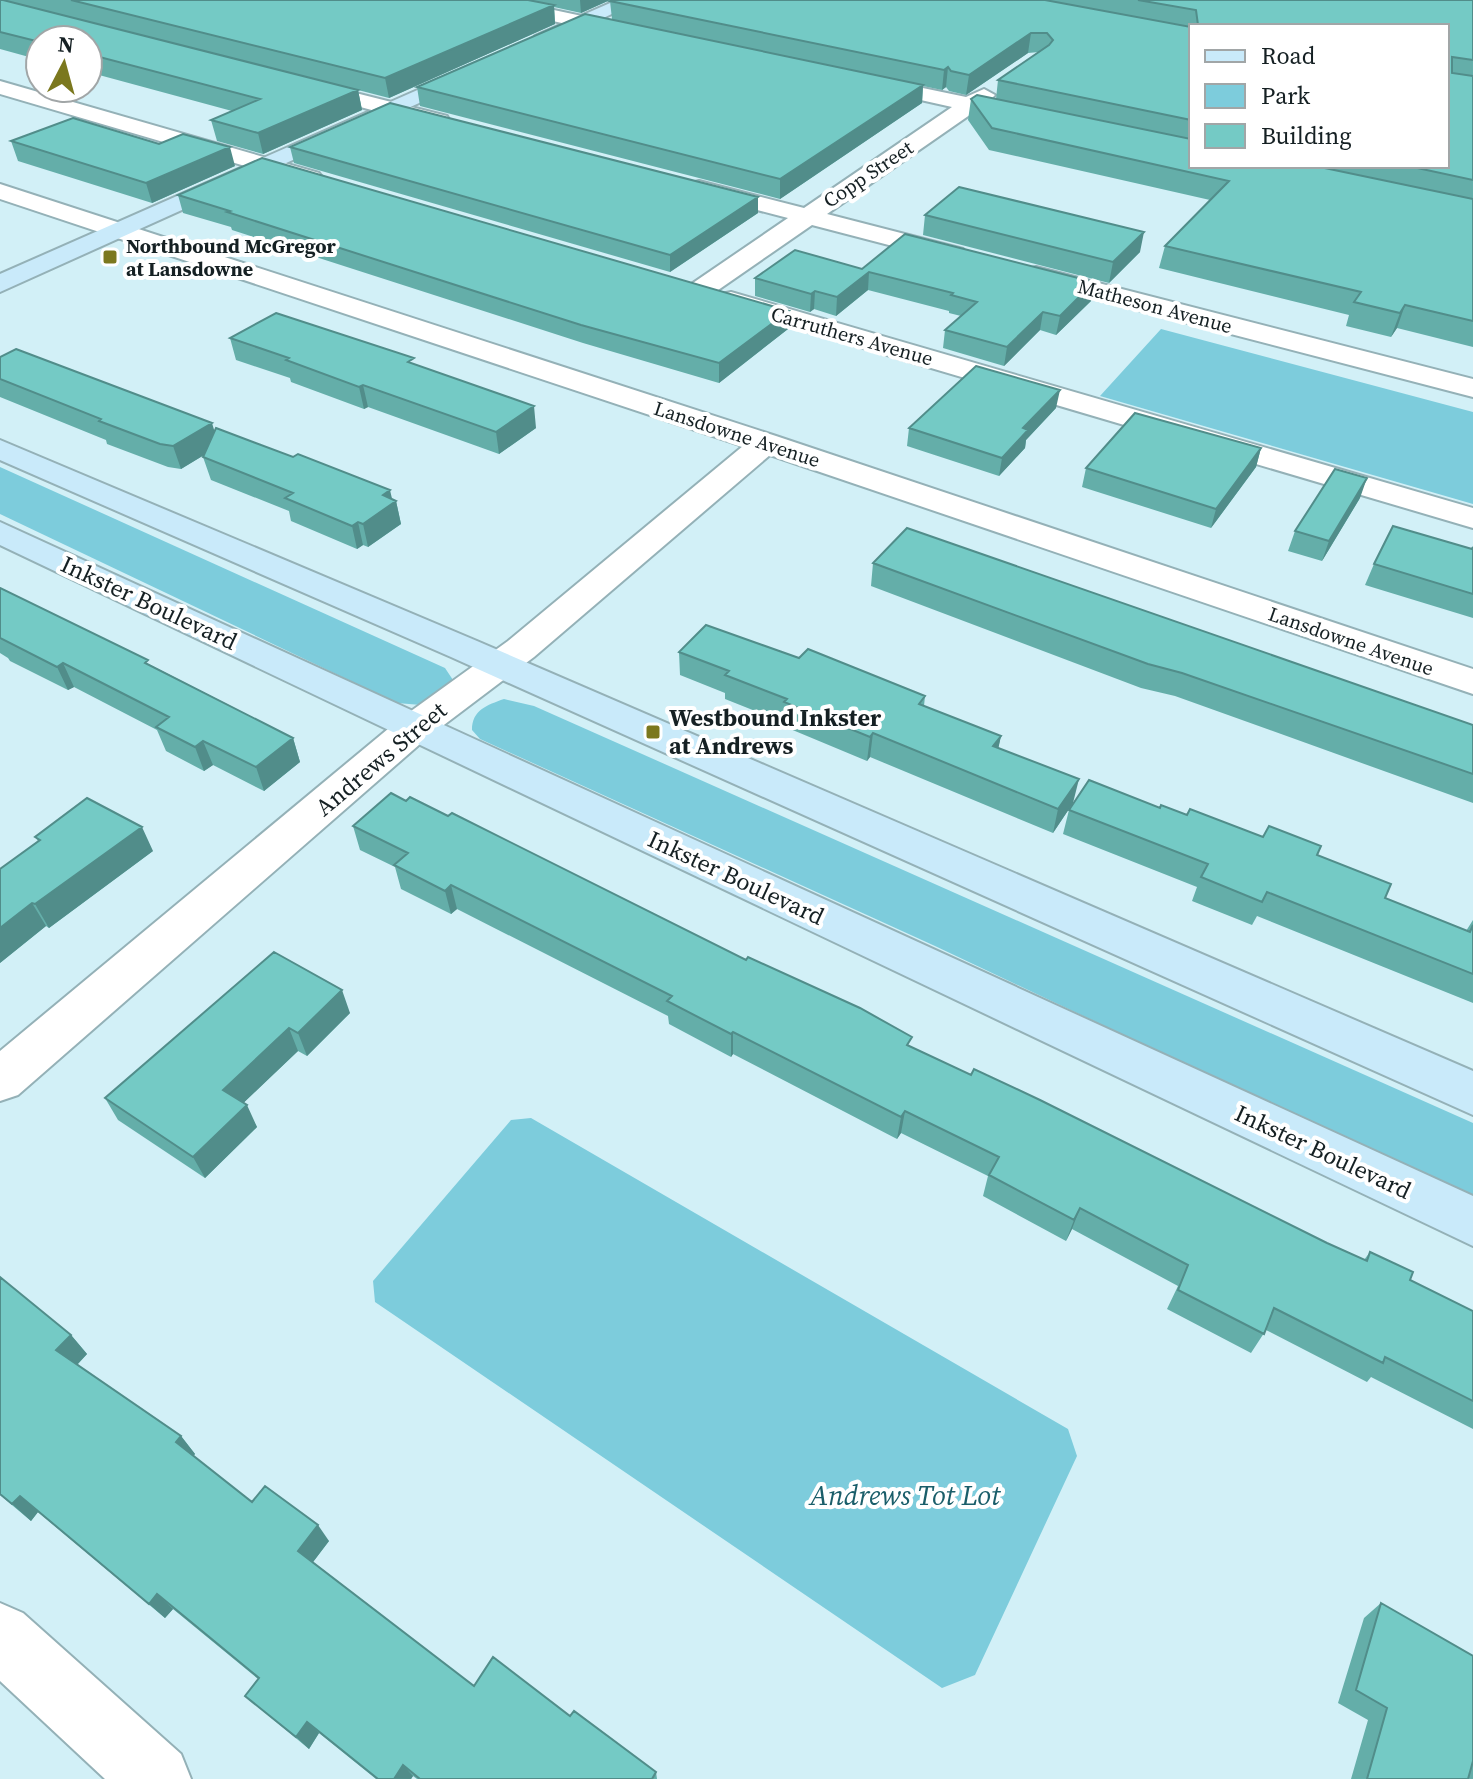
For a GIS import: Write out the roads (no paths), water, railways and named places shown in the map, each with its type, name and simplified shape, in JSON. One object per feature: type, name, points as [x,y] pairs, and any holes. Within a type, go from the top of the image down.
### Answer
[{"type":"main road","points":[[523,49],[632,0]]},
{"type":"main road","points":[[0,284],[494,62]]},
{"type":"main road","points":[[0,449],[501,665],[1473,1094]]},
{"type":"main road","name":"Inkster Boulevard","points":[[0,532],[1473,1222]]},
{"type":"street","points":[[481,0],[652,37]]},
{"type":"street","points":[[838,77],[1055,123]]},
{"type":"street","points":[[282,80],[461,126]]},
{"type":"street","name":"Copp Street","points":[[687,287],[806,216],[1004,81]]},
{"type":"street","points":[[0,87],[336,185]]},
{"type":"street","points":[[673,181],[972,259]]},
{"type":"street","name":"Lansdowne Avenue","points":[[0,191],[765,443],[1473,682]]},
{"type":"street","name":"Matheson Avenue","points":[[1018,270],[1473,388]]},
{"type":"street","name":"Carruthers Avenue","points":[[687,287],[1473,518]]},
{"type":"street","name":"Andrews Street","points":[[0,1080],[414,728],[501,665],[765,443]]},
{"type":"street","points":[[0,1636],[156,1779]]},
{"type":"place","name":"Northbound McGregor at Lansdowne","points":[[110,257]]},
{"type":"place","name":"Westbound Inkster at Andrews","points":[[653,732]]},
{"type":"park label","name":"Andrews Tot Lot","points":[[905,1495]]}]
